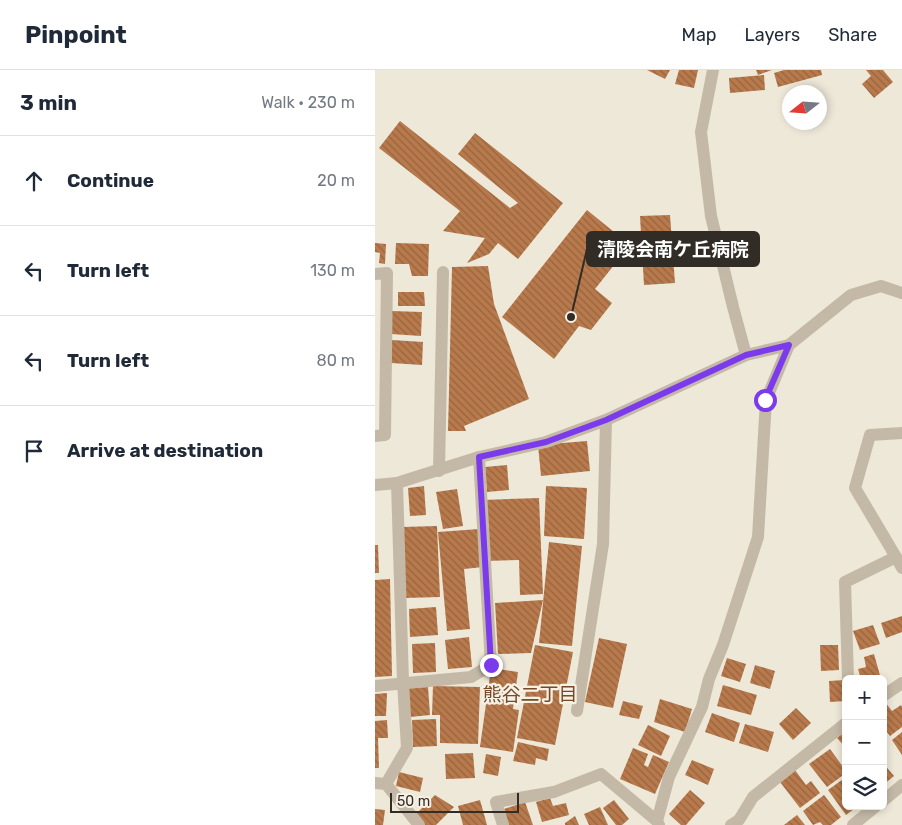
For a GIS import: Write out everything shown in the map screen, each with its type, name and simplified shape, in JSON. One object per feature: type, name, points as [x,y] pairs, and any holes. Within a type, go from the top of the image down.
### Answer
[{"type":"street","points":[[713,70],[701,132],[711,216],[746,355]]},
{"type":"street","points":[[439,471],[443,272]]},
{"type":"street","points":[[375,274],[387,273],[381,348],[385,435],[375,436]]},
{"type":"street","points":[[375,485],[397,484],[479,457],[546,442],[606,420],[746,355],[789,345],[851,295],[881,286],[902,293]]},
{"type":"street","points":[[503,825],[496,802],[555,792],[601,774],[658,823],[669,777],[701,708],[709,679],[723,645],[758,537],[765,400],[789,345]]},
{"type":"street","points":[[577,711],[603,544],[606,420]]},
{"type":"street","points":[[849,675],[845,582],[899,562],[855,488],[870,435],[902,433]]},
{"type":"street","points":[[375,686],[471,677],[491,665],[479,457]]},
{"type":"street","points":[[397,484],[407,748],[381,783],[419,825]]},
{"type":"street","points":[[887,693],[902,683]]},
{"type":"street","points":[[731,825],[739,820],[753,796],[842,726]]},
{"type":"street","points":[[887,798],[902,785]]},
{"type":"street","points":[[853,825],[871,810]]},
{"type":"building","points":[[647,70],[670,70],[665,79]]},
{"type":"building","points":[[679,70],[698,70],[694,88],[675,84]]},
{"type":"building","points":[[756,70],[772,70],[758,75]]},
{"type":"building","points":[[784,70],[821,70],[822,75],[778,87],[774,73]]},
{"type":"building","points":[[866,70],[883,70],[893,82],[874,98],[862,84],[871,76]]},
{"type":"building","points":[[764,75],[765,90],[730,93],[729,78]]},
{"type":"building","points":[[400,121],[510,208],[518,203],[458,154],[475,133],[563,203],[518,259],[498,243],[489,254],[467,263],[485,238],[443,231],[460,211],[379,148]]},
{"type":"building","points":[[587,210],[630,245],[595,289],[612,303],[591,330],[579,326],[554,359],[502,317]]},
{"type":"building","points":[[670,215],[675,283],[644,285],[640,216]]},
{"type":"building","points":[[375,243],[386,244],[385,264],[379,263],[380,253],[375,252]]},
{"type":"building","points":[[396,243],[429,244],[428,276],[412,276],[409,264],[395,264]]},
{"type":"building","points":[[488,266],[494,304],[529,399],[464,426],[466,431],[448,431],[452,267]]},
{"type":"building","points":[[398,292],[424,292],[425,306],[398,306]]},
{"type":"building","points":[[391,311],[422,312],[421,336],[391,334]]},
{"type":"building","points":[[392,340],[423,342],[422,365],[391,363]]},
{"type":"building","points":[[587,441],[590,471],[541,476],[538,445]]},
{"type":"building","points":[[507,465],[509,490],[487,492],[485,467]]},
{"type":"building","points":[[424,486],[426,515],[410,516],[408,488]]},
{"type":"building","points":[[546,486],[587,488],[584,539],[544,536]]},
{"type":"building","points":[[457,489],[463,526],[443,529],[436,492]]},
{"type":"building","points":[[539,498],[543,594],[520,595],[519,560],[485,561],[483,500]]},
{"type":"building","points":[[437,526],[440,597],[405,598],[402,527]]},
{"type":"building","points":[[479,529],[483,567],[464,569],[470,629],[447,631],[438,532]]},
{"type":"building","points":[[549,542],[582,546],[572,646],[539,643]]},
{"type":"building","points":[[375,545],[378,545],[379,573],[375,573]]},
{"type":"building","points":[[390,579],[392,676],[375,677],[375,580]]},
{"type":"building","points":[[543,600],[531,653],[498,654],[495,603]]},
{"type":"building","points":[[436,607],[438,635],[410,637],[409,609]]},
{"type":"building","points":[[902,616],[902,632],[886,638],[881,623]]},
{"type":"building","points":[[873,625],[880,644],[860,650],[853,631]]},
{"type":"building","points":[[469,637],[472,667],[448,669],[445,640]]},
{"type":"building","points":[[599,638],[627,644],[613,708],[585,702]]},
{"type":"building","points":[[435,643],[436,672],[413,673],[412,644]]},
{"type":"building","points":[[535,645],[573,652],[555,745],[517,738]]},
{"type":"building","points":[[820,645],[838,645],[839,670],[821,671]]},
{"type":"building","points":[[874,654],[880,675],[860,675],[858,669],[866,667],[864,657]]},
{"type":"building","points":[[727,658],[746,664],[740,682],[721,676]]},
{"type":"building","points":[[755,665],[775,671],[770,689],[750,683]]},
{"type":"building","points":[[491,668],[518,672],[513,709],[519,710],[513,752],[480,747]]},
{"type":"building","points":[[842,680],[842,701],[830,702],[829,681]]},
{"type":"building","points":[[723,685],[757,695],[751,715],[717,706]]},
{"type":"building","points":[[433,686],[480,687],[478,744],[440,743],[440,715],[432,715]]},
{"type":"building","points":[[428,687],[430,715],[410,717],[408,688]]},
{"type":"building","points":[[387,693],[386,716],[375,716],[375,694]]},
{"type":"building","points":[[660,699],[692,709],[685,732],[654,722]]},
{"type":"building","points":[[623,701],[643,706],[639,719],[619,715]]},
{"type":"building","points":[[887,705],[892,711],[901,705],[902,727],[890,736],[887,732]]},
{"type":"building","points":[[796,708],[811,723],[793,740],[779,724]]},
{"type":"building","points":[[712,713],[740,723],[734,742],[705,732]]},
{"type":"building","points":[[436,719],[437,746],[413,747],[412,720]]},
{"type":"building","points":[[387,720],[388,738],[378,738],[379,768],[375,768],[375,721]]},
{"type":"building","points":[[745,724],[774,732],[768,752],[739,743]]},
{"type":"building","points":[[648,725],[670,736],[661,756],[638,745]]},
{"type":"building","points":[[902,732],[902,755],[892,740]]},
{"type":"building","points":[[842,734],[842,744],[837,738]]},
{"type":"building","points":[[518,742],[549,749],[547,761],[536,758],[535,765],[513,761]]},
{"type":"building","points":[[633,748],[648,754],[644,765],[648,767],[653,755],[669,762],[655,794],[620,779]]},
{"type":"building","points":[[830,749],[842,766],[842,776],[827,787],[809,764]]},
{"type":"building","points":[[473,753],[475,778],[446,779],[445,754]]},
{"type":"building","points":[[486,754],[501,757],[498,776],[483,773]]},
{"type":"building","points":[[692,760],[714,769],[708,785],[685,775]]},
{"type":"building","points":[[887,768],[894,776],[887,782]]},
{"type":"building","points":[[795,770],[806,785],[811,781],[820,793],[800,808],[780,782]]},
{"type":"building","points":[[399,772],[423,778],[420,792],[396,786]]},
{"type":"building","points":[[842,780],[842,809],[828,790]]},
{"type":"building","points":[[690,790],[705,803],[686,825],[681,825],[669,814]]},
{"type":"building","points":[[435,795],[454,807],[436,825],[425,825],[415,815]]},
{"type":"building","points":[[824,795],[841,817],[831,825],[823,825],[820,822],[813,825],[803,811]]},
{"type":"building","points":[[550,798],[553,806],[566,803],[569,815],[542,822],[536,802]]},
{"type":"building","points":[[480,800],[487,825],[463,825],[458,806]]},
{"type":"building","points":[[614,800],[629,819],[622,825],[616,825],[603,808]]},
{"type":"building","points":[[525,802],[533,825],[509,825],[504,809]]},
{"type":"building","points":[[600,807],[608,825],[589,825],[584,814]]},
{"type":"building","points":[[375,809],[385,810],[383,825],[375,825]]},
{"type":"building","points":[[842,810],[853,810],[846,815]]},
{"type":"building","points":[[797,815],[805,825],[784,825]]},
{"type":"building","points":[[575,816],[579,825],[565,825],[565,823]]},
{"type":"place","name":"清陵会南ケ丘病院","points":[[571,317]]},
{"type":"district","name":"熊谷二丁目","points":[[530,694]]},
{"type":"route","points":[[491,665],[479,457],[546,442],[606,420],[746,355],[789,345],[765,400]]}]
